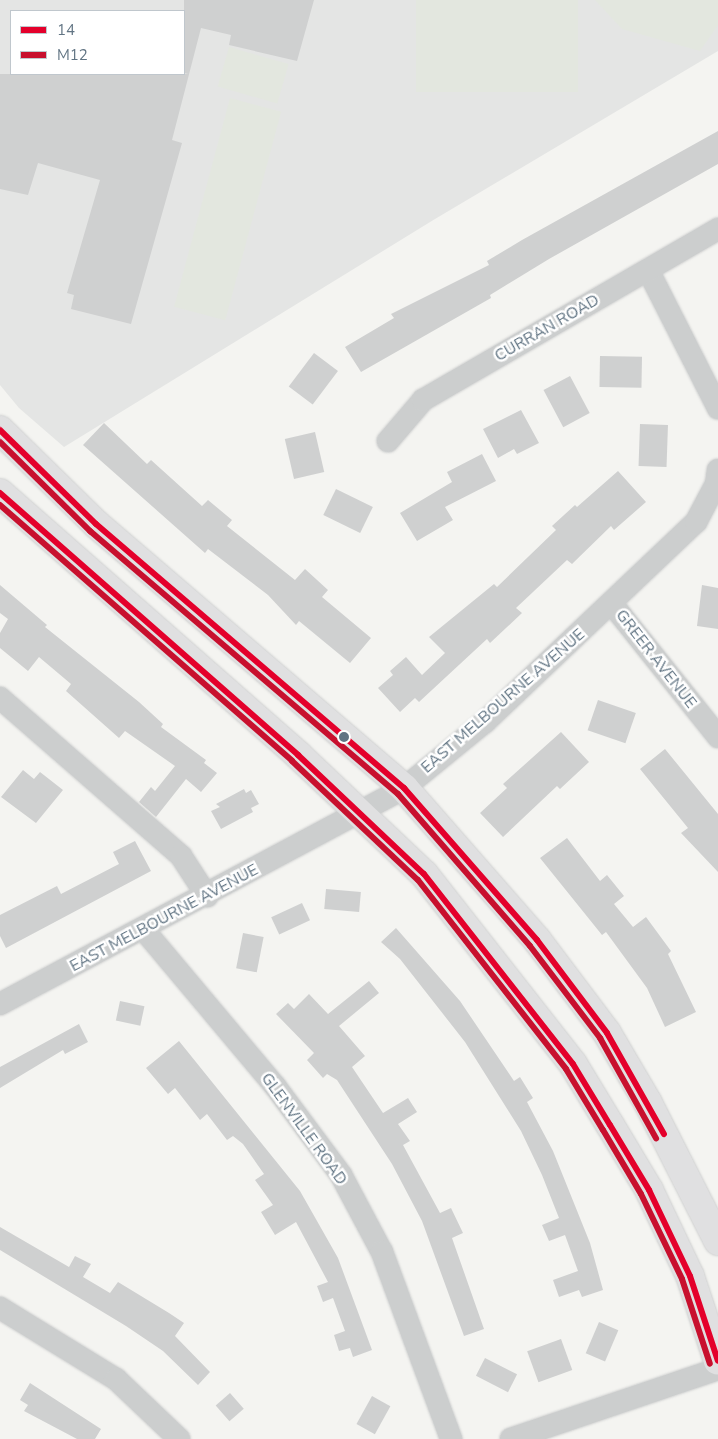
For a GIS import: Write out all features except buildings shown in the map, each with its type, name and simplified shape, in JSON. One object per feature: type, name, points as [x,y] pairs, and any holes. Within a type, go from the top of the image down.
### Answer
[{"type":"main road","points":[[0,430],[96,524],[404,788],[537,940],[607,1033],[648,1103],[718,1241]]},
{"type":"main road","points":[[1,495],[360,812],[424,874],[573,1064],[649,1190],[690,1276],[718,1361]]},
{"type":"street","name":"CURRAN ROAD","points":[[388,441],[423,400],[718,229]]},
{"type":"street","points":[[648,270],[718,408]]},
{"type":"street","name":"EAST MELBOURNE AVENUE","points":[[0,1004],[144,930],[404,788],[485,722],[612,604],[696,522],[716,484],[718,470]]},
{"type":"street","name":"GREER AVENUE","points":[[612,604],[718,737]]},
{"type":"street","points":[[0,698],[182,856],[207,896]]},
{"type":"street","name":"GLENVILLE ROAD","points":[[144,930],[275,1086],[341,1175],[382,1252],[451,1439]]},
{"type":"street","points":[[0,1308],[116,1380],[179,1439]]},
{"type":"street","points":[[511,1439],[718,1369]]},
{"type":"shaded area","points":[[0,0],[718,0],[718,51],[435,219],[64,447],[19,408],[0,385]]},
{"type":"shaded area","points":[[416,0],[578,0],[578,92],[416,92]]},
{"type":"shaded area","points":[[595,0],[718,0],[718,25],[700,51],[622,29]]},
{"type":"shaded area","points":[[229,47],[289,64],[277,104],[218,86]]},
{"type":"shaded area","points":[[230,98],[281,112],[225,320],[174,307]]},
{"type":"transit line","name":"14","points":[[0,430],[96,524],[404,788],[537,940],[607,1033],[664,1134]]},
{"type":"transit line","name":"M12","points":[[0,442],[90,531],[398,794],[530,946],[600,1038],[656,1138]]},
{"type":"transit line","name":"14","points":[[0,493],[298,755],[424,874],[573,1064],[610,1125],[649,1190],[690,1276],[718,1361]]},
{"type":"transit line","name":"M12","points":[[0,505],[292,761],[418,880],[566,1069],[603,1130],[641,1194],[682,1279],[710,1364]]}]
